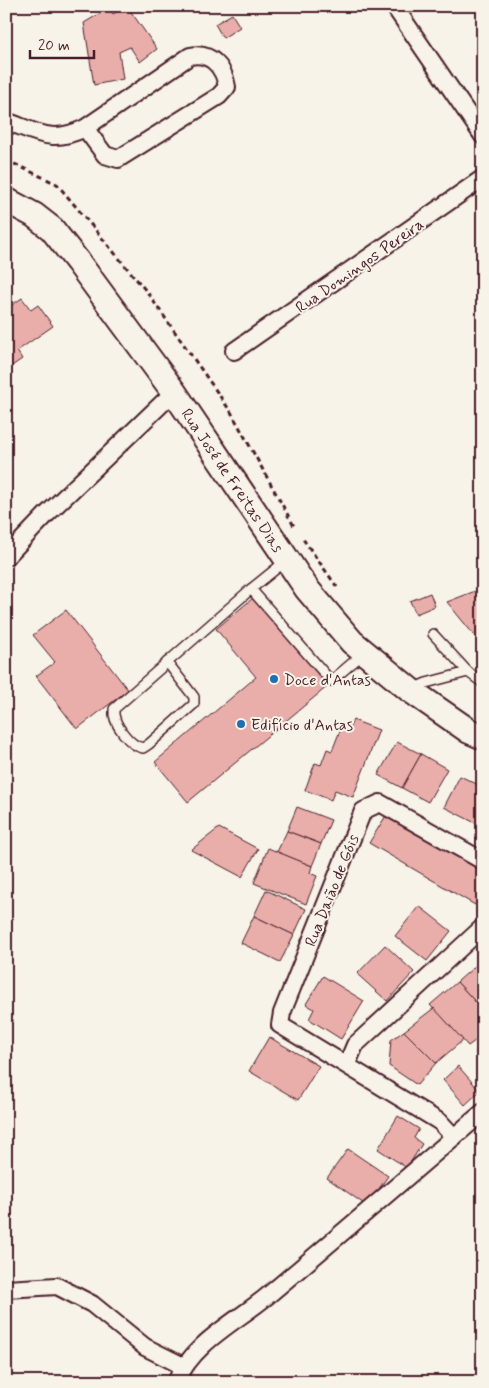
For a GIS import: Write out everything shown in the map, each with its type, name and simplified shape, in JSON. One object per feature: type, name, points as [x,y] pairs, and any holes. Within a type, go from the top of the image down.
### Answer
[{"type":"main road","name":"Rua José de Freitas Dias","points":[[6,200],[34,214],[52,229],[174,392],[288,560],[325,610],[352,642],[410,690],[469,731],[483,737]]},
{"type":"street","points":[[394,6],[483,136]]},
{"type":"street","points":[[6,121],[48,136],[68,136],[85,128],[190,56],[200,54],[210,58],[225,72],[227,86],[219,96],[118,158],[105,155],[85,128]]},
{"type":"street","name":"Rua Domingos Pereira","points":[[234,351],[483,178]]},
{"type":"street","points":[[6,557],[174,392]]},
{"type":"street","name":"Rua Daião de Góis","points":[[454,1137],[440,1122],[280,1025],[282,1013],[363,811],[380,803],[483,862]]},
{"type":"street","points":[[347,1064],[355,1045],[483,927]]},
{"type":"street","points":[[176,1382],[183,1366],[202,1346],[265,1298],[483,1112]]},
{"type":"street","points":[[6,1289],[57,1286],[92,1304],[146,1347],[183,1366]]},
{"type":"lane","points":[[167,662],[194,696],[194,704],[143,748],[136,747],[118,726],[113,715],[114,709],[167,662],[251,589],[288,560]]},
{"type":"lane","points":[[251,589],[331,681],[365,653]]},
{"type":"lane","points":[[433,634],[468,672],[483,683]]},
{"type":"lane","points":[[410,690],[426,683],[468,672]]},
{"type":"path","points":[[6,160],[57,184],[147,292],[231,412],[296,529]]},
{"type":"path","points":[[301,537],[342,593]]},
{"type":"building","points":[[127,6],[157,49],[140,62],[130,47],[119,52],[123,79],[94,85],[84,23],[109,8],[113,14]]},
{"type":"building","points":[[232,14],[240,27],[223,38],[215,24]]},
{"type":"building","points":[[22,298],[31,310],[38,305],[53,326],[17,351],[22,359],[6,370],[6,309]]},
{"type":"building","points":[[483,588],[483,646],[447,602]]},
{"type":"building","points":[[430,593],[435,606],[416,614],[410,601]]},
{"type":"building","name":"Edifício d'Antas","points":[[253,598],[328,686],[188,802],[155,762],[256,677],[216,629]]},
{"type":"building","points":[[66,610],[128,690],[77,729],[36,676],[55,662],[33,635]]},
{"type":"building","points":[[353,720],[379,730],[353,797],[335,790],[331,800],[305,790],[315,763],[321,765],[327,749],[332,751],[341,728],[348,731]]},
{"type":"building","points":[[397,742],[421,754],[402,788],[378,775]]},
{"type":"building","points":[[421,754],[447,769],[428,802],[402,788]]},
{"type":"building","points":[[460,776],[483,787],[483,827],[444,807]]},
{"type":"building","points":[[297,807],[331,820],[321,844],[287,831]]},
{"type":"building","points":[[387,814],[483,870],[483,892],[475,905],[369,843]]},
{"type":"building","points":[[219,828],[258,849],[242,877],[191,850]]},
{"type":"building","points":[[287,831],[321,844],[312,866],[277,852]]},
{"type":"building","points":[[268,848],[312,866],[310,873],[317,876],[306,904],[254,883]]},
{"type":"building","points":[[266,890],[306,909],[294,935],[254,916]]},
{"type":"building","points":[[419,906],[451,931],[427,961],[395,936]]},
{"type":"building","points":[[254,916],[294,935],[280,962],[241,943]]},
{"type":"building","points":[[385,945],[414,972],[387,1001],[357,974]]},
{"type":"building","points":[[483,959],[483,1010],[457,982]]},
{"type":"building","points":[[323,976],[364,1001],[341,1039],[309,1019],[314,1009],[306,1004]]},
{"type":"building","points":[[457,982],[483,1010],[483,1035],[468,1046],[430,1005]]},
{"type":"building","points":[[434,1008],[463,1040],[436,1063],[404,1031]]},
{"type":"building","points":[[404,1031],[436,1063],[417,1085],[389,1066],[391,1040]]},
{"type":"building","points":[[269,1037],[319,1066],[298,1100],[249,1071]]},
{"type":"building","points":[[483,1046],[483,1062],[475,1052]]},
{"type":"building","points":[[458,1066],[480,1091],[465,1105],[443,1080]]},
{"type":"building","points":[[398,1116],[419,1129],[414,1138],[422,1144],[407,1168],[378,1149]]},
{"type":"building","points":[[348,1149],[388,1176],[367,1206],[327,1178]]},
{"type":"place","name":"Doce d'Antas","points":[[274,679]]},
{"type":"place","name":"Edifício d'Antas","points":[[241,724]]}]
